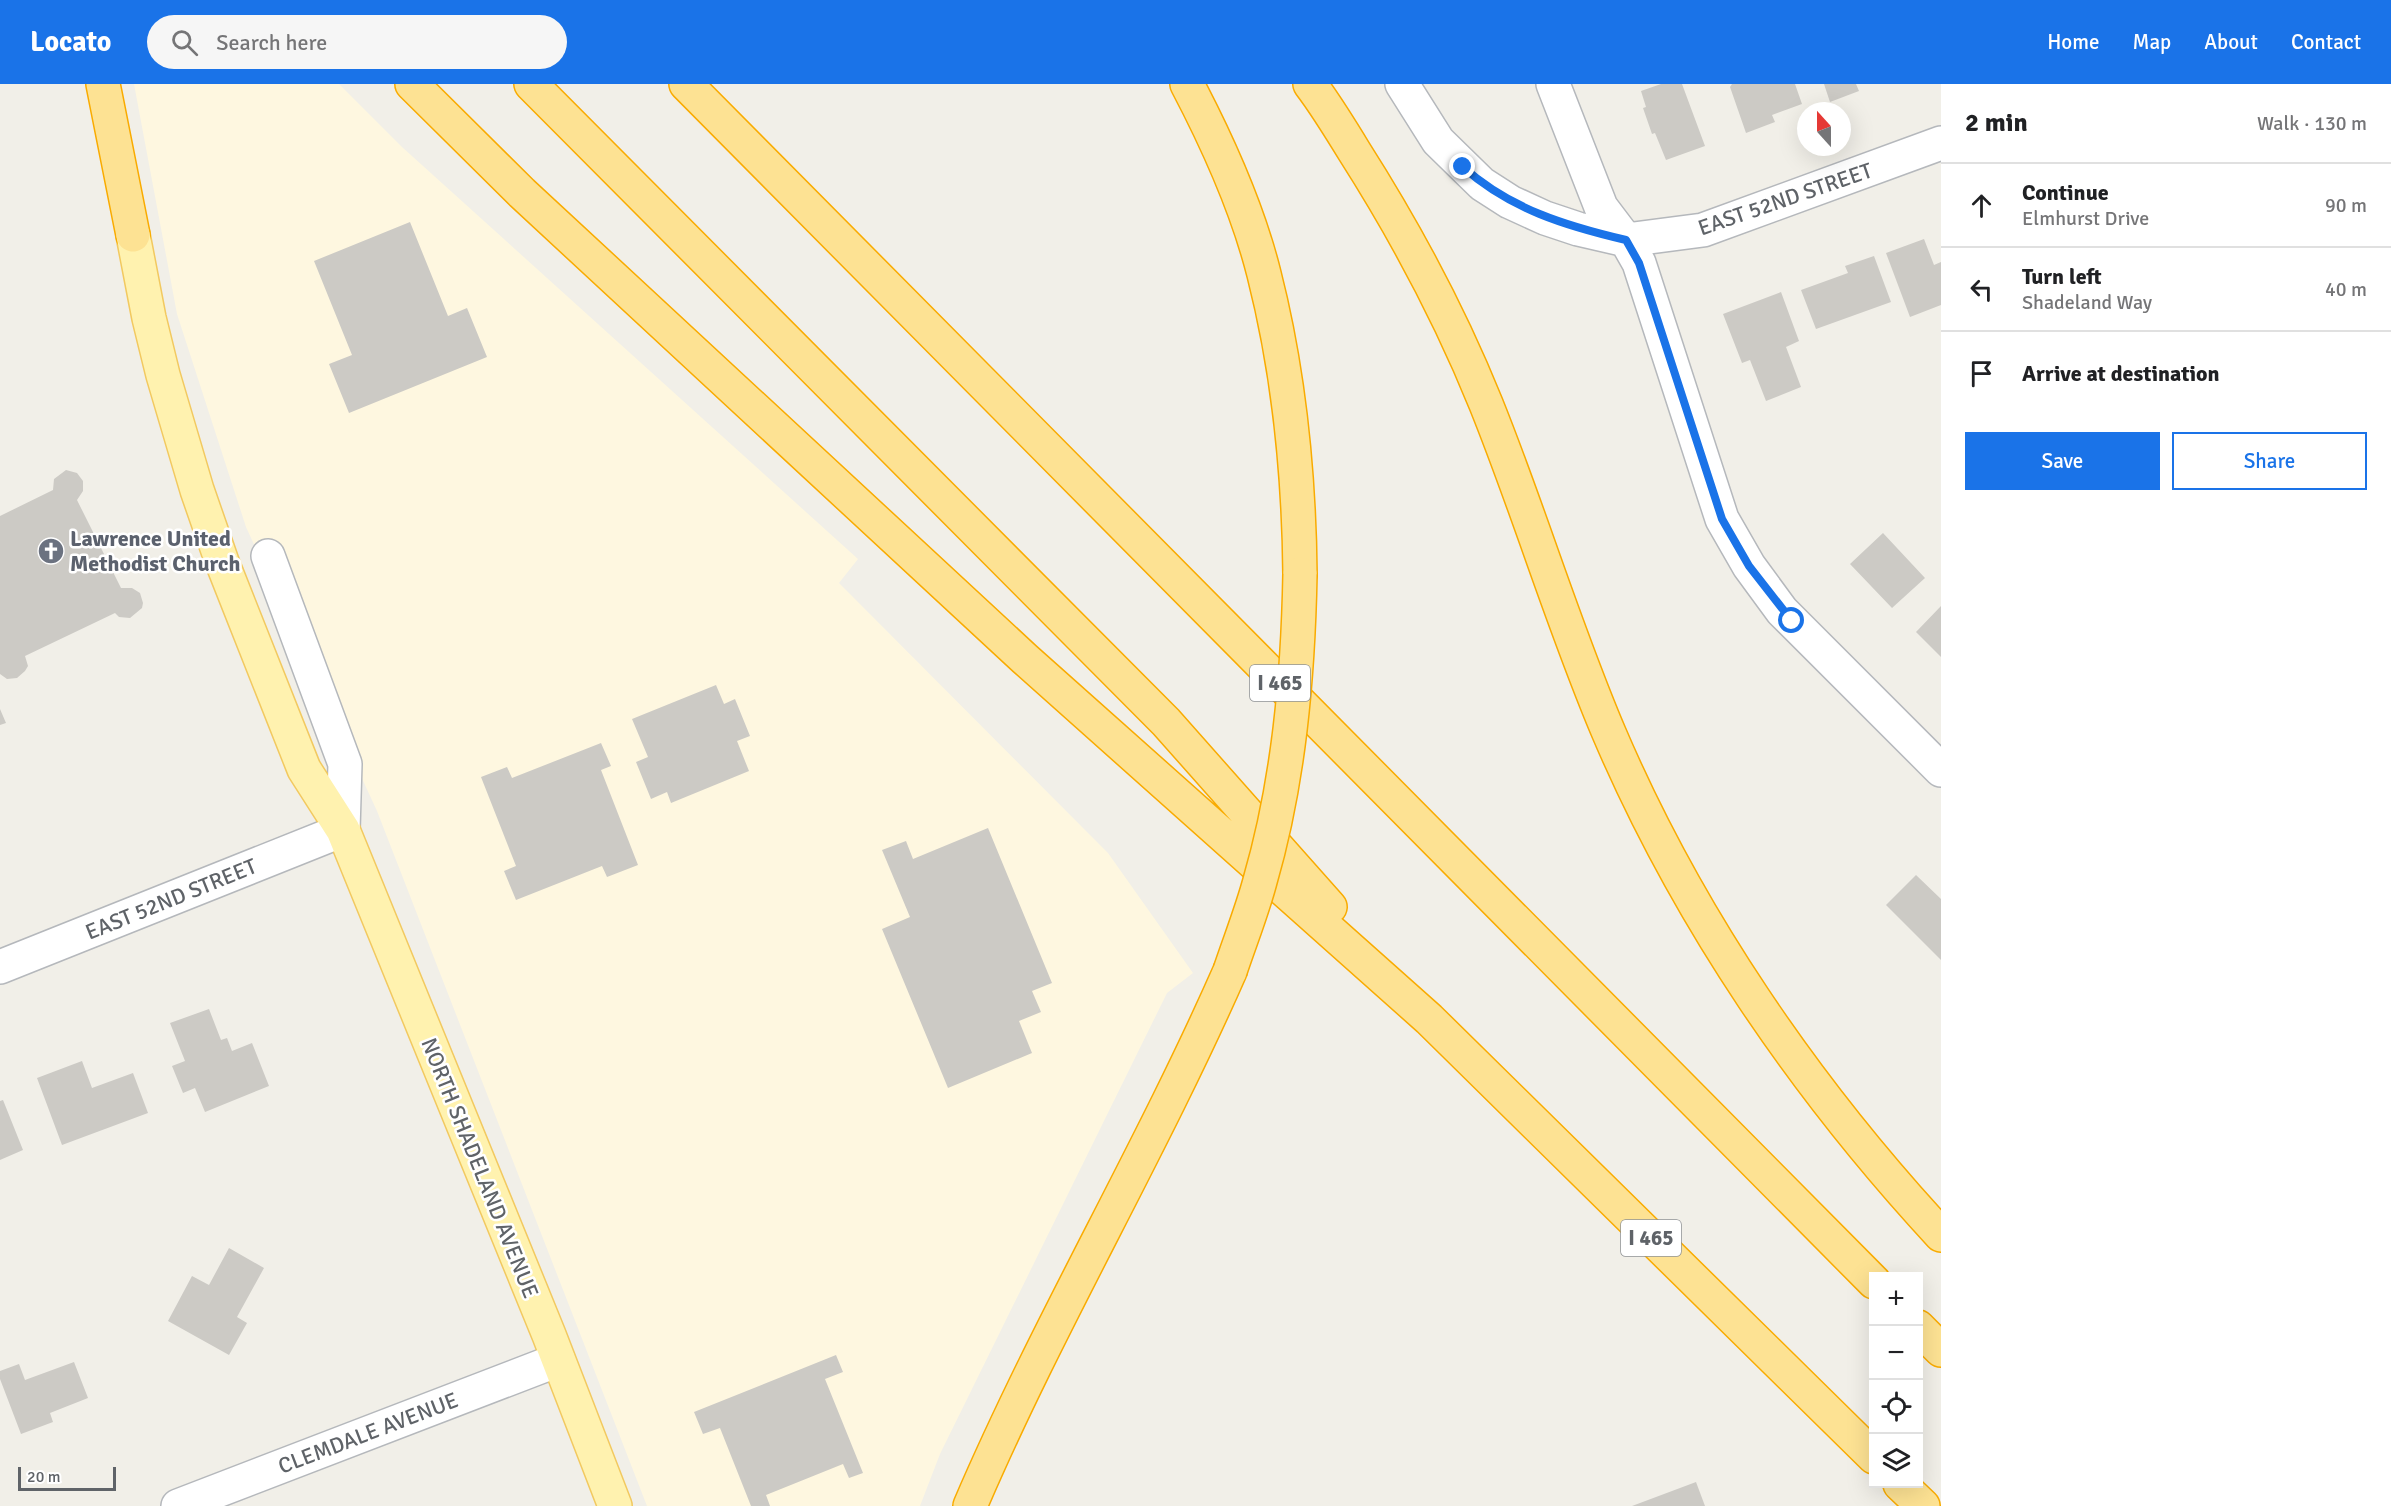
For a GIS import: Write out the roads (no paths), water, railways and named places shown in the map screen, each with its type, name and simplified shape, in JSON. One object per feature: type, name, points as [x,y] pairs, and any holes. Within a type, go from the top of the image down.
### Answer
[{"type":"highway","points":[[103,84],[133,235]]},
{"type":"highway","points":[[412,84],[531,201],[1025,659],[1429,1019]]},
{"type":"highway","name":"I 465","points":[[531,84],[1166,722],[1429,1019],[1869,1452]]},
{"type":"highway","name":"I 465","points":[[686,84],[1869,1277]]},
{"type":"highway","points":[[970,1506],[1012,1412],[1197,1045],[1230,971],[1260,880],[1281,787],[1293,708],[1300,574],[1300,509],[1295,452],[1264,273],[1225,161],[1187,84]]},
{"type":"highway","points":[[1311,84],[1411,244],[1462,350],[1486,403],[1588,683],[1662,844],[1754,999],[1822,1095],[1896,1187],[1941,1235]]},
{"type":"highway","points":[[1923,1332],[1941,1350]]},
{"type":"highway","points":[[1904,1488],[1923,1506]]},
{"type":"main road","name":"NORTH SHADELAND AVENUE","points":[[133,235],[149,318],[164,375],[197,490],[222,562],[304,769],[343,830],[615,1506]]},
{"type":"street","points":[[1402,84],[1438,141],[1482,184],[1510,202],[1545,218],[1578,229],[1626,240]]},
{"type":"street","points":[[1553,84],[1601,207],[1626,240],[1639,263],[1722,519],[1749,566],[1792,621],[1941,770]]},
{"type":"street","name":"EAST 52ND STREET","points":[[1626,240],[1703,230],[1941,144]]},
{"type":"street","name":"NORTH SHADELAND AVENUE","points":[[268,556],[345,764],[343,830]]},
{"type":"street","name":"EAST 52ND STREET","points":[[0,967],[343,830]]},
{"type":"street","name":"CLEMDALE AVENUE","points":[[178,1506],[558,1360]]},
{"type":"place","name":"Lawrence United Methodist Church","points":[[51,551]]}]
